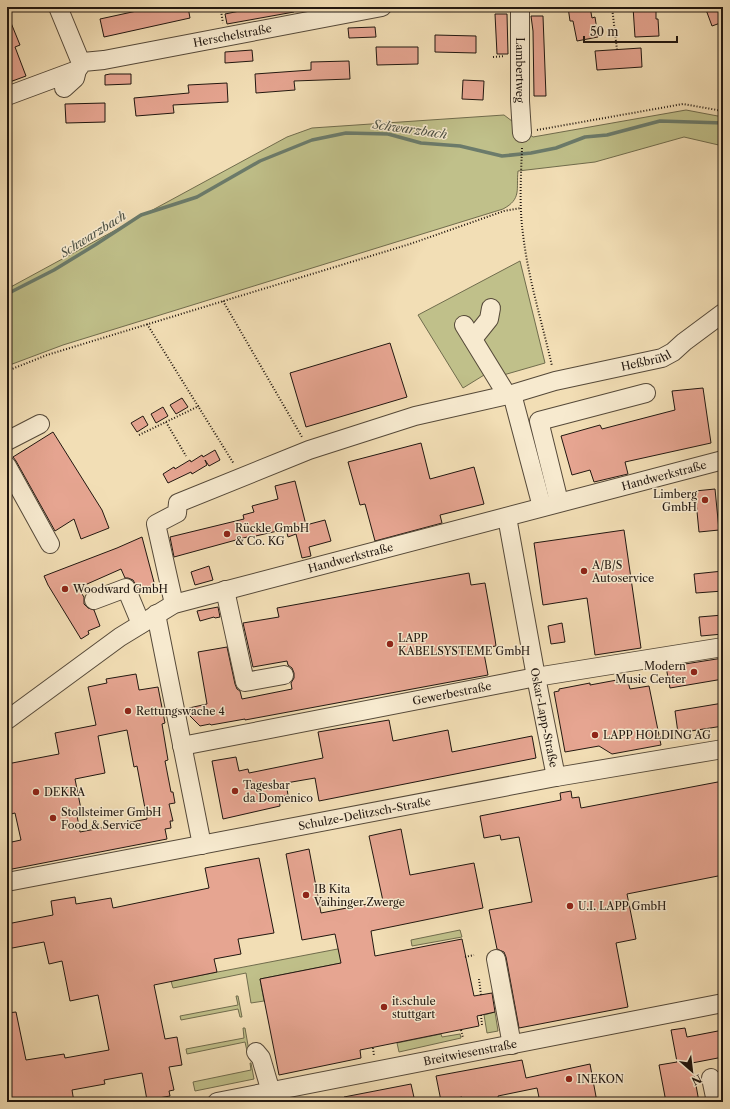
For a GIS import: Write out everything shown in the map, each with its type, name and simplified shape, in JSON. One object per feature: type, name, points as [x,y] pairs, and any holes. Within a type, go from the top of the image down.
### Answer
[{"type":"street","points":[[58,7],[79,58],[80,66],[76,78],[64,88]]},
{"type":"street","name":"Herschelstraße","points":[[7,96],[80,66],[104,60],[382,7]]},
{"type":"street","name":"Lambertweg","points":[[520,7],[520,101],[522,140]]},
{"type":"street","points":[[492,308],[489,319],[468,332],[510,394],[521,426],[542,507]]},
{"type":"street","name":"Heßbrühl","points":[[174,604],[156,524],[177,513],[178,503],[309,450],[415,416],[510,394],[555,381],[662,358],[673,352],[723,313]]},
{"type":"street","points":[[521,426],[646,393]]},
{"type":"street","points":[[539,421],[560,502]]},
{"type":"street","points":[[7,441],[40,424]]},
{"type":"street","name":"Handwerkstraße","points":[[8,716],[120,637],[174,604],[723,460]]},
{"type":"street","points":[[7,466],[50,544]]},
{"type":"street","name":"Oskar-Lapp-Straße","points":[[507,517],[556,777]]},
{"type":"street","points":[[94,600],[126,588],[148,619],[182,746],[202,845]]},
{"type":"street","points":[[225,590],[245,682],[284,675]]},
{"type":"street","name":"Gewerbestraße","points":[[182,746],[536,677],[723,647]]},
{"type":"street","name":"Schulze-Delitzsch-Straße","points":[[7,882],[556,777],[723,748]]},
{"type":"street","points":[[496,959],[512,1045]]},
{"type":"street","name":"Breitwiesenstraße","points":[[218,1102],[723,1003]]},
{"type":"street","points":[[711,1078],[716,1102]]},
{"type":"path","points":[[612,7],[617,50]]},
{"type":"path","points":[[555,381],[528,266],[522,233],[522,140],[683,104],[723,111]]},
{"type":"path","points":[[7,371],[47,355],[410,244],[504,211],[521,208]]},
{"type":"path","points":[[223,301],[309,450]]},
{"type":"path","points":[[147,324],[242,476]]},
{"type":"path","points":[[139,435],[199,406]]},
{"type":"path","points":[[166,422],[186,456]]},
{"type":"path","points":[[465,957],[474,955]]},
{"type":"path","points":[[479,979],[481,995]]},
{"type":"path","points":[[481,1015],[482,1025]]},
{"type":"path","points":[[461,1030],[463,1038]]},
{"type":"path","points":[[373,1048],[374,1057]]},
{"type":"green space","points":[[686,110],[723,117],[723,146],[684,137],[595,162],[518,171],[516,197],[503,209],[63,345],[7,366],[7,289],[287,137],[312,128],[504,115],[533,137]]},
{"type":"green space","points":[[520,261],[545,363],[493,378],[489,372],[463,388],[418,315]]},
{"type":"green space","points":[[460,930],[462,937],[412,946],[411,940]]},
{"type":"green space","points":[[348,947],[351,961],[260,979],[264,1001],[251,1003],[246,973],[173,988],[171,981]]},
{"type":"green space","points":[[236,996],[238,996],[242,1017],[240,1017],[238,1009],[181,1020],[180,1016],[238,1005]]},
{"type":"green space","points":[[495,1012],[498,1031],[487,1033],[484,1015]]},
{"type":"green space","points":[[243,1028],[245,1028],[249,1051],[247,1051],[245,1042],[187,1054],[186,1049],[244,1038]]},
{"type":"green space","points":[[441,1034],[442,1037],[460,1034],[461,1038],[399,1052],[397,1043]]},
{"type":"green space","points":[[250,1063],[254,1079],[195,1091],[193,1082],[251,1070]]},
{"type":"building","points":[[155,7],[188,7],[190,18],[104,37],[100,19]]},
{"type":"building","points":[[259,7],[293,7],[294,12],[227,24],[225,14]]},
{"type":"building","points":[[568,7],[590,7],[592,18],[595,17],[598,37],[577,41],[573,21],[570,21]]},
{"type":"building","points":[[633,7],[656,7],[656,19],[658,19],[659,36],[635,37]]},
{"type":"building","points":[[705,7],[723,7],[723,22],[712,26]]},
{"type":"building","points":[[7,13],[20,45],[15,47],[26,76],[7,83]]},
{"type":"building","points":[[495,14],[507,14],[508,54],[497,54]]},
{"type":"building","points":[[531,16],[543,16],[546,96],[534,96],[533,31]]},
{"type":"building","points":[[375,27],[376,37],[349,38],[348,28]]},
{"type":"building","points":[[435,35],[476,36],[476,53],[435,52]]},
{"type":"building","points":[[376,47],[418,47],[418,64],[377,65]]},
{"type":"building","points":[[641,48],[642,67],[597,70],[595,51]]},
{"type":"building","points":[[252,50],[253,61],[225,63],[225,52]]},
{"type":"building","points":[[349,61],[350,79],[294,81],[295,90],[256,93],[255,74],[311,70],[311,62]]},
{"type":"building","points":[[131,74],[131,84],[105,85],[105,75]]},
{"type":"building","points":[[463,80],[484,81],[483,100],[462,99]]},
{"type":"building","points":[[227,83],[228,102],[173,105],[174,113],[136,116],[134,98],[189,93],[188,85]]},
{"type":"building","points":[[105,103],[105,122],[66,123],[65,104]]},
{"type":"building","points":[[390,343],[407,397],[306,427],[290,373]]},
{"type":"building","points":[[703,388],[711,443],[625,462],[628,474],[594,482],[590,470],[572,475],[561,436],[600,425],[602,429],[675,410],[672,391]]},
{"type":"building","points":[[182,398],[188,407],[176,414],[170,405]]},
{"type":"building","points":[[163,407],[168,416],[156,423],[151,414]]},
{"type":"building","points":[[143,416],[148,425],[137,432],[131,423]]},
{"type":"building","points":[[53,432],[102,510],[109,528],[81,539],[74,519],[55,531],[13,457]]},
{"type":"building","points":[[421,443],[430,479],[474,467],[484,504],[440,515],[442,523],[375,541],[365,504],[360,505],[348,462]]},
{"type":"building","points":[[215,450],[220,460],[209,466],[205,460],[207,465],[192,474],[191,472],[168,483],[163,474],[174,467],[175,469],[190,460],[191,462],[202,455],[203,457]]},
{"type":"building","points":[[295,481],[306,525],[325,520],[331,541],[309,547],[311,556],[302,558],[296,534],[288,537],[286,529],[247,537],[174,557],[170,537],[244,519],[243,515],[254,512],[252,506],[278,499],[275,486]]},
{"type":"building","points":[[715,489],[719,530],[699,532],[695,491]]},
{"type":"building","name":"A/B/S Autoservice","points":[[624,530],[641,648],[595,655],[587,598],[543,605],[534,543]]},
{"type":"building","name":"Woodward GmbH","points":[[142,537],[155,586],[139,591],[133,580],[125,578],[121,569],[78,588],[84,597],[84,604],[88,608],[94,610],[100,626],[88,631],[89,634],[81,639],[44,576]]},
{"type":"building","points":[[209,566],[213,580],[195,585],[191,572]]},
{"type":"building","points":[[723,571],[723,591],[696,593],[694,574]]},
{"type":"building","name":"LAPP KABELSYSTEME GmbH","points":[[469,573],[471,585],[485,583],[496,646],[483,648],[488,675],[211,725],[200,726],[187,713],[189,708],[207,704],[198,652],[227,647],[235,684],[237,689],[240,691],[242,699],[292,689],[291,683],[294,678],[294,673],[287,661],[253,667],[243,623],[279,617],[277,608]]},
{"type":"building","points":[[218,607],[220,617],[200,621],[197,611]]},
{"type":"building","points":[[723,615],[723,634],[701,636],[699,617]]},
{"type":"building","points":[[562,623],[565,642],[551,644],[548,626]]},
{"type":"building","name":"Modern Music Center","points":[[723,658],[723,679],[670,688],[666,667]]},
{"type":"building","points":[[136,674],[139,690],[158,687],[165,723],[162,724],[168,760],[165,761],[171,792],[173,792],[175,803],[169,804],[173,821],[170,821],[171,828],[165,829],[167,839],[7,870],[7,843],[21,840],[15,813],[7,815],[7,764],[59,754],[55,733],[96,725],[88,687],[107,683],[106,679]],"holes":[[[127,730],[134,767],[137,766],[147,819],[80,832],[76,810],[81,809],[75,779],[105,773],[98,736]]]},
{"type":"building","points":[[617,680],[618,684],[628,682],[630,689],[649,686],[661,745],[612,754],[599,746],[565,752],[554,692],[559,691],[559,689],[590,683],[590,685]]},
{"type":"building","points":[[723,703],[723,726],[678,733],[675,711]]},
{"type":"building","points":[[389,720],[393,741],[448,730],[452,752],[532,736],[536,758],[319,801],[315,778],[286,783],[288,795],[279,797],[280,806],[223,819],[212,761],[236,757],[239,771],[248,769],[249,773],[323,758],[318,732]]},
{"type":"building","name":"U.I. LAPP GmbH","points":[[723,781],[723,875],[627,894],[636,939],[616,943],[628,1007],[519,1028],[506,957],[504,952],[497,949],[489,910],[532,902],[519,837],[501,840],[500,835],[484,838],[480,816],[561,800],[560,793],[571,791],[572,798],[579,797],[581,808]]},
{"type":"building","name":"it.schule stuttgart","points":[[401,829],[410,875],[474,863],[483,908],[371,931],[375,956],[462,939],[474,996],[492,993],[495,1012],[477,1016],[479,1026],[360,1050],[361,1058],[279,1075],[260,979],[341,963],[335,934],[302,940],[286,854],[309,849],[321,913],[383,901],[369,836]]},
{"type":"building","points":[[259,858],[274,933],[238,939],[241,954],[214,959],[217,972],[154,985],[165,1039],[177,1037],[182,1065],[169,1067],[174,1090],[169,1091],[170,1096],[147,1100],[142,1073],[104,1080],[105,1084],[72,1090],[74,1102],[9,1102],[7,1091],[7,1013],[16,1012],[26,1060],[64,1054],[65,1058],[109,1050],[98,995],[70,1001],[62,961],[49,964],[44,942],[7,949],[7,924],[53,915],[51,901],[75,897],[76,904],[111,898],[113,908],[209,888],[205,868]]},
{"type":"building","points":[[685,1028],[687,1037],[723,1030],[723,1057],[692,1063],[699,1102],[666,1102],[659,1065],[677,1062],[671,1030]]},
{"type":"building","points":[[522,1060],[526,1078],[590,1064],[597,1102],[540,1102],[537,1088],[498,1096],[499,1102],[463,1102],[462,1097],[441,1101],[436,1076]]},
{"type":"building","points":[[411,1084],[415,1102],[345,1102],[344,1097]]},
{"type":"waterway","name":"Schwarzbach","points":[[7,294],[54,270],[141,215],[197,197],[260,161],[312,140],[346,133],[388,134],[421,143],[460,146],[502,156],[531,153],[556,148],[585,137],[607,135],[660,121],[723,123]]},
{"type":"place","name":"Limberg GmbH","points":[[705,500]]},
{"type":"place","name":"Rückle GmbH & Co. KG","points":[[227,534]]},
{"type":"place","name":"A/B/S Autoservice","points":[[584,571]]},
{"type":"place","name":"Woodward GmbH","points":[[65,589]]},
{"type":"place","name":"LAPP KABELSYSTEME GmbH","points":[[390,644]]},
{"type":"place","name":"Modern Music Center","points":[[694,672]]},
{"type":"place","name":"Rettungswache 4","points":[[128,711]]},
{"type":"place","name":"LAPP HOLDING AG","points":[[595,735]]},
{"type":"place","name":"Tagesbar da Domenico","points":[[235,791]]},
{"type":"place","name":"DEKRA","points":[[36,792]]},
{"type":"place","name":"Stollsteimer GmbH Food & Service","points":[[53,818]]},
{"type":"place","name":"IB Kita Vaihinger Zwerge","points":[[306,895]]},
{"type":"place","name":"U.I. LAPP GmbH","points":[[570,906]]},
{"type":"place","name":"it.schule stuttgart","points":[[384,1007]]},
{"type":"place","name":"INEKON","points":[[569,1079]]}]
